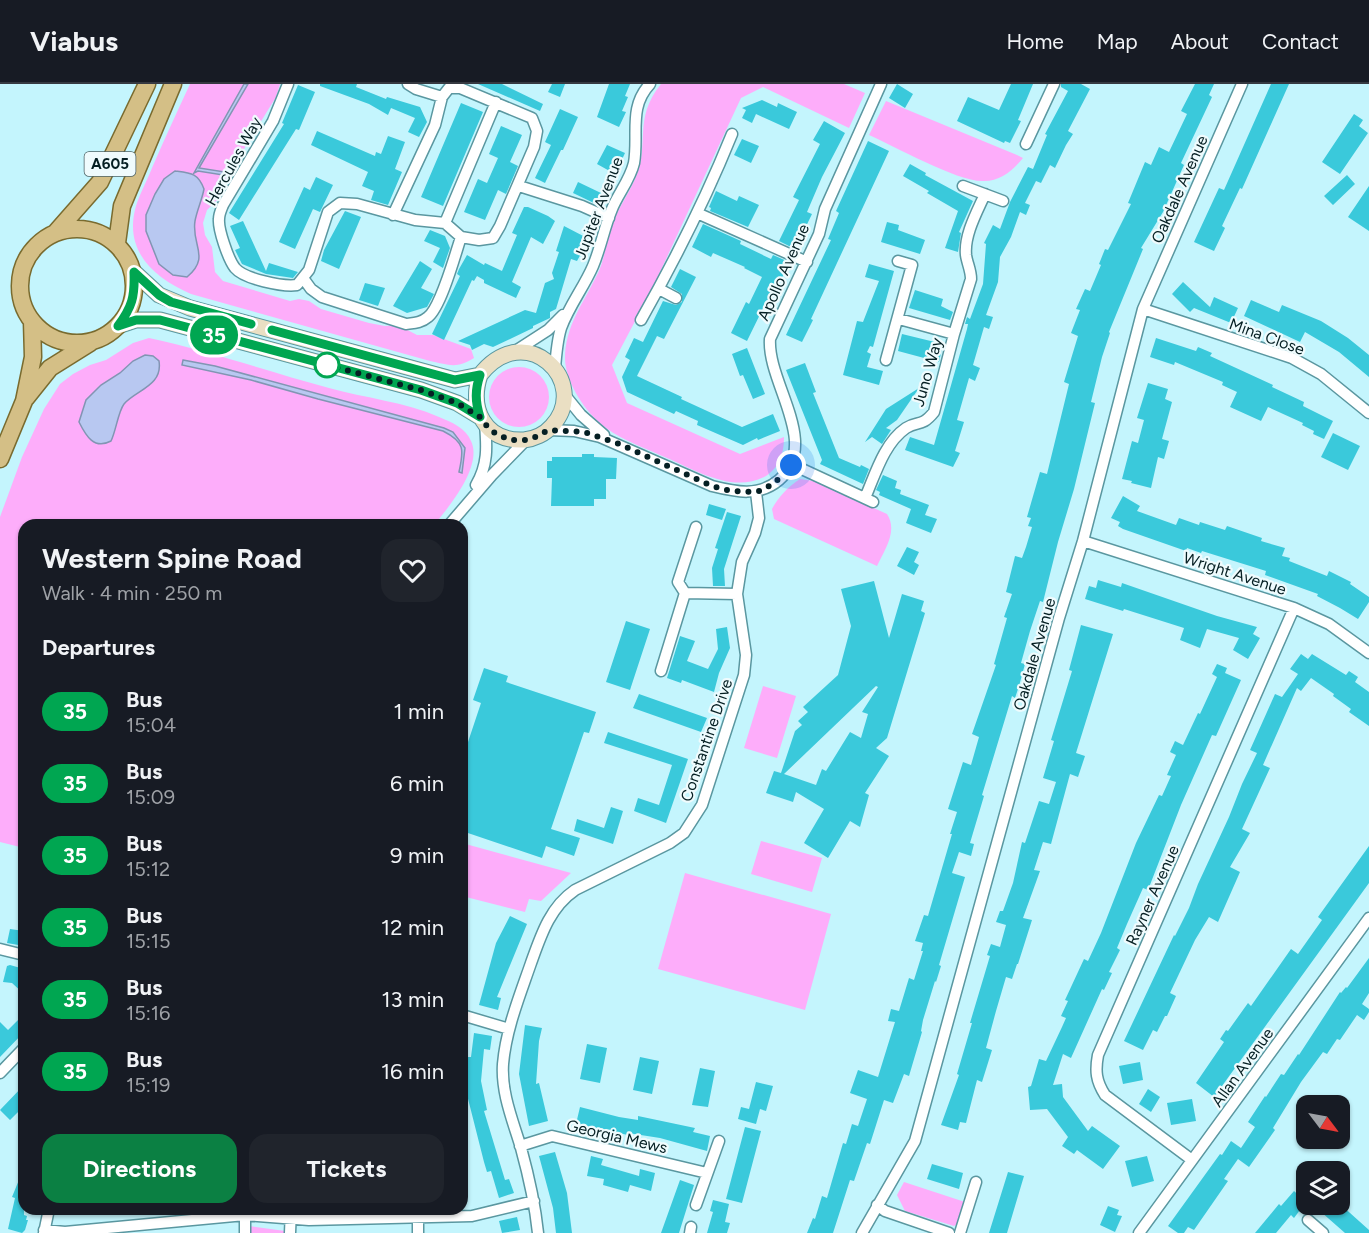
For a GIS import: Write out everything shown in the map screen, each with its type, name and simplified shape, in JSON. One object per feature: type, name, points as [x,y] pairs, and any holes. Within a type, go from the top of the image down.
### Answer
[{"type":"main road","name":"A605","points":[[55,233],[100,182],[114,158],[147,84]]},
{"type":"main road","name":"A605","points":[[117,243],[122,206],[173,84]]},
{"type":"main road","points":[[24,401],[50,368],[93,341],[111,333],[129,310],[135,292],[134,272],[117,243],[103,234],[87,229],[71,228],[55,233],[34,248],[22,271],[21,297],[32,321],[44,333],[76,344],[93,341]]},
{"type":"main road","points":[[0,459],[24,401],[33,357],[32,321]]},
{"type":"street","name":"Hercules Way","points":[[288,84],[273,121],[223,205],[219,216],[219,227],[235,268],[245,275],[286,286],[297,285],[303,278]]},
{"type":"street","points":[[408,84],[442,98]]},
{"type":"street","name":"Jupiter Avenue","points":[[555,369],[558,339],[594,264],[609,218],[634,164],[635,115],[638,102],[650,84]]},
{"type":"street","name":"Apollo Avenue","points":[[791,465],[795,446],[794,434],[789,410],[769,351],[770,339],[807,262],[819,234],[825,209],[881,84]]},
{"type":"street","points":[[1026,144],[1054,84]]},
{"type":"street","name":"Oakdale Avenue","points":[[862,1233],[915,1141],[1059,618],[1083,541],[1143,309],[1242,84]]},
{"type":"street","points":[[393,215],[435,125],[442,98],[449,86],[460,88],[532,118],[537,131],[534,147],[519,186],[493,238],[479,240],[461,237],[445,222],[415,220],[393,215],[357,204],[340,203],[328,212],[309,270],[303,278],[311,289],[322,297],[406,324],[420,323],[431,316],[438,302],[461,237]]},
{"type":"street","points":[[445,222],[496,102]]},
{"type":"street","points":[[641,320],[697,213],[727,162],[732,134]]},
{"type":"street","points":[[519,186],[582,206],[609,218]]},
{"type":"street","points":[[963,186],[1003,201]]},
{"type":"street","name":"Juno Way","points":[[791,465],[869,500],[892,442],[907,428],[926,422],[934,412],[971,279],[971,270],[966,255],[968,238],[985,194]]},
{"type":"street","points":[[697,213],[807,262]]},
{"type":"street","points":[[886,360],[912,265],[898,261]]},
{"type":"street","points":[[134,272],[159,295],[190,308],[455,380],[480,375]]},
{"type":"street","points":[[659,289],[676,298]]},
{"type":"street","name":"Jupiter Avenue","points":[[514,352],[548,330],[572,306]]},
{"type":"street","name":"Mina Close","points":[[1143,309],[1293,358],[1322,374],[1369,413]]},
{"type":"street","name":"Juno Way","points":[[899,319],[954,334]]},
{"type":"street","points":[[118,326],[136,320],[160,320],[421,390],[457,403],[482,421],[496,434],[511,440],[526,440],[538,436],[554,424],[562,410],[564,394],[561,380],[547,360],[537,355],[514,352],[489,363],[480,375],[475,396],[482,421],[487,455],[483,474],[464,506]]},
{"type":"street","points":[[564,394],[591,424],[617,443]]},
{"type":"street","points":[[548,430],[584,432],[617,443],[712,486],[731,491],[756,492],[774,484],[791,465]]},
{"type":"street","points":[[454,519],[526,440]]},
{"type":"street","name":"Constantine Drive","points":[[538,1233],[534,1201],[505,1096],[503,1065],[509,1029],[542,934],[552,911],[561,899],[574,890],[670,843],[684,834],[695,818],[710,782],[744,675],[746,655],[737,594],[742,562],[759,518],[756,492]]},
{"type":"street","points":[[661,671],[685,594],[678,582],[696,527]]},
{"type":"street","name":"Wright Avenue","points":[[1083,541],[1294,608],[1329,624],[1369,653]]},
{"type":"street","points":[[685,594],[737,594]]},
{"type":"street","name":"Rayner Avenue","points":[[1192,1160],[1105,1095],[1098,1085],[1095,1070],[1103,1044],[1294,608]]},
{"type":"street","name":"Allan Avenue","points":[[1139,1233],[1369,918]]},
{"type":"street","points":[[0,950],[18,954]]},
{"type":"street","points":[[468,1017],[509,1029]]},
{"type":"street","points":[[0,1073],[18,1054]]},
{"type":"street","name":"Georgia Mews","points":[[520,1146],[552,1136],[707,1173]]},
{"type":"street","points":[[696,1205],[719,1141]]},
{"type":"street","points":[[960,1233],[976,1182]]},
{"type":"street","points":[[407,1215],[418,1219],[472,1216],[534,1201]]},
{"type":"street","points":[[877,1205],[885,1211],[950,1233]]},
{"type":"street","points":[[48,1215],[44,1231],[65,1232],[148,1228],[227,1215]]},
{"type":"street","points":[[245,1215],[245,1233]]},
{"type":"street","points":[[290,1233],[291,1215]]},
{"type":"street","points":[[418,1219],[418,1233]]},
{"type":"street","points":[[1308,1220],[1323,1233]]},
{"type":"shaded area","points":[[190,84],[280,84],[276,97],[225,180],[220,197],[207,210],[203,223],[205,235],[212,247],[215,272],[223,281],[290,301],[299,299],[309,301],[321,309],[369,323],[385,326],[398,325],[417,335],[433,335],[471,349],[474,358],[458,365],[430,361],[191,294],[165,280],[154,271],[138,249],[134,236],[133,222],[136,206]]},
{"type":"shaded area","points":[[661,84],[844,84],[865,93],[849,128],[763,87],[741,98],[653,287],[612,365],[627,403],[740,454],[784,437],[778,464],[766,476],[754,481],[741,483],[716,479],[613,433],[591,414],[578,397],[566,369],[566,347],[571,326],[600,269],[611,227],[640,166],[647,109]]},
{"type":"shaded area","points":[[886,101],[1023,158],[1006,174],[990,181],[959,176],[927,163],[869,135]]},
{"type":"shaded area","points":[[149,338],[329,388],[426,412],[453,423],[466,432],[473,451],[472,462],[463,486],[439,519],[18,519],[18,846],[0,842],[0,517],[22,457],[44,409],[60,384],[73,374],[106,360],[133,343]]},
{"type":"shaded area","points":[[519,367],[540,376],[549,397],[540,418],[519,427],[498,418],[489,397],[498,376]]},
{"type":"shaded area","points":[[800,479],[814,481],[887,514],[891,533],[877,566],[774,519],[772,509],[775,504],[784,492]]},
{"type":"shaded area","points":[[763,686],[796,696],[777,758],[744,748]]},
{"type":"shaded area","points":[[761,841],[822,858],[812,892],[751,874]]},
{"type":"shaded area","points":[[468,845],[571,873],[541,901],[529,899],[525,912],[468,898]]},
{"type":"shaded area","points":[[685,873],[831,914],[805,1010],[658,969]]},
{"type":"shaded area","points":[[904,1182],[968,1203],[962,1221],[954,1226],[905,1211],[897,1195]]},
{"type":"shaded area","points":[[249,1226],[285,1231],[284,1233],[249,1233]]},
{"type":"water","points":[[244,84],[248,84],[199,168],[225,172],[223,175],[198,171],[194,173]]},
{"type":"water","points":[[175,171],[193,175],[204,189],[194,229],[198,263],[187,277],[173,275],[159,264],[146,231],[146,215],[155,194],[164,179]]},
{"type":"water","points":[[145,355],[153,356],[159,361],[157,376],[148,387],[124,404],[111,441],[95,443],[88,437],[79,422],[86,400],[101,385],[133,361]]},
{"type":"water","points":[[183,360],[215,366],[444,428],[453,432],[465,448],[462,473],[459,472],[462,458],[461,447],[455,439],[443,431],[251,380],[182,365]]},
{"type":"building","points":[[320,84],[357,84],[356,87],[386,99],[387,97],[420,107],[427,122],[419,137],[408,132],[415,118],[391,108],[388,115],[369,104],[320,86]]},
{"type":"building","points":[[478,84],[502,84],[543,104],[540,111]]},
{"type":"building","points":[[552,84],[565,84],[560,97],[548,92]]},
{"type":"building","points":[[609,84],[630,84],[622,111],[626,112],[619,127],[597,117]]},
{"type":"building","points":[[897,84],[913,94],[905,108],[889,98]]},
{"type":"building","points":[[1011,84],[1033,84],[1018,120],[1021,121],[1010,143],[1005,141],[1004,143],[957,121],[968,97],[999,110]]},
{"type":"building","points":[[1061,84],[1081,84],[1090,89],[1068,131],[1073,134],[1055,168],[1050,165],[1041,183],[1036,181],[1025,203],[1030,205],[1026,215],[1020,212],[1011,237],[1000,257],[998,282],[986,315],[993,317],[989,329],[984,327],[973,365],[980,368],[975,381],[969,378],[957,420],[964,422],[955,451],[960,453],[953,467],[905,450],[910,437],[934,445],[967,329],[968,324],[965,324],[967,317],[970,319],[983,284],[986,244],[984,243],[993,225],[1000,229],[1010,202],[1028,167],[1033,169],[1047,135],[1045,134],[1068,91],[1061,87]]},
{"type":"building","points":[[1195,84],[1214,84],[1209,95],[1212,97],[1181,163],[1184,165],[1163,212],[1141,248],[1143,249],[1109,332],[1091,402],[1095,403],[1074,489],[1043,602],[1040,601],[1021,663],[1025,664],[1019,686],[1015,698],[1012,696],[982,795],[984,796],[970,843],[974,844],[971,856],[959,852],[952,873],[965,877],[909,1076],[904,1074],[893,1103],[884,1100],[870,1144],[867,1143],[854,1181],[850,1180],[833,1233],[807,1233],[813,1218],[815,1219],[822,1196],[827,1198],[843,1143],[846,1144],[852,1124],[858,1126],[867,1099],[850,1093],[858,1070],[878,1077],[895,1022],[888,1021],[891,1009],[899,1011],[909,978],[914,980],[923,951],[921,951],[923,943],[915,941],[924,915],[928,916],[952,834],[950,834],[957,812],[948,809],[963,762],[971,765],[979,737],[972,734],[996,665],[994,664],[1007,618],[1004,617],[1012,594],[1006,592],[1015,556],[1022,558],[1026,547],[1032,527],[1028,526],[1031,518],[1027,517],[1040,472],[1047,474],[1069,384],[1064,382],[1078,336],[1071,333],[1080,310],[1076,309],[1085,289],[1090,291],[1105,249],[1108,250],[1131,204],[1128,203],[1145,162],[1151,165],[1159,147],[1169,152],[1187,114],[1181,111]]},
{"type":"building","points":[[1271,84],[1289,84],[1242,189],[1240,188],[1222,226],[1225,228],[1214,251],[1194,242],[1219,188],[1224,190]]},
{"type":"building","points":[[298,85],[315,92],[299,130],[296,129],[239,220],[229,213],[284,124],[282,123]]},
{"type":"building","points":[[762,100],[777,107],[778,103],[797,112],[789,129],[756,114],[752,123],[742,118],[746,110],[742,108]]},
{"type":"building","points":[[461,103],[483,112],[443,206],[421,197]]},
{"type":"building","points":[[560,109],[578,117],[545,183],[535,178],[551,145],[545,142]]},
{"type":"building","points":[[1354,114],[1363,120],[1359,126],[1368,133],[1340,174],[1322,162]]},
{"type":"building","points":[[824,121],[845,133],[822,177],[807,212],[812,214],[795,249],[779,241],[799,200],[793,197],[820,144],[813,140]]},
{"type":"building","points":[[501,126],[522,135],[510,162],[518,166],[506,194],[498,190],[485,220],[464,212],[478,179],[487,183],[498,158],[489,154]]},
{"type":"building","points":[[317,131],[375,156],[376,152],[381,154],[388,136],[405,142],[395,169],[402,172],[388,205],[371,200],[374,191],[362,186],[368,172],[311,145]]},
{"type":"building","points":[[742,139],[759,146],[751,163],[734,155]]},
{"type":"building","points":[[868,141],[889,151],[802,342],[786,335],[831,240],[828,239],[839,213],[836,211]]},
{"type":"building","points":[[607,145],[625,153],[615,174],[597,164]]},
{"type":"building","points":[[910,164],[926,173],[925,175],[973,201],[959,232],[961,233],[958,252],[945,248],[958,211],[903,176]]},
{"type":"building","points":[[1347,175],[1355,184],[1333,205],[1324,196]]},
{"type":"building","points":[[316,177],[333,185],[320,212],[313,209],[295,249],[279,242],[304,187],[310,190]]},
{"type":"building","points":[[578,182],[601,193],[596,204],[573,193]]},
{"type":"building","points":[[1369,186],[1369,231],[1348,217]]},
{"type":"building","points":[[716,191],[737,201],[739,196],[759,205],[748,227],[710,211],[709,207]]},
{"type":"building","points":[[524,207],[555,221],[543,244],[531,237],[512,282],[521,287],[516,298],[484,283],[484,280],[477,276],[474,281],[472,280],[444,340],[432,334],[460,276],[457,274],[467,255],[484,265],[485,263],[502,271],[517,235],[512,233]]},
{"type":"building","points":[[345,211],[361,217],[339,269],[321,261],[324,250]]},
{"type":"building","points":[[243,221],[266,271],[269,263],[298,272],[293,278],[266,274],[242,264],[235,250],[240,248],[230,226]]},
{"type":"building","points":[[887,222],[899,225],[898,230],[925,240],[920,254],[881,242]]},
{"type":"building","points":[[703,224],[741,241],[740,244],[771,259],[773,255],[789,262],[771,302],[767,300],[747,341],[731,333],[746,302],[749,304],[762,277],[713,253],[711,257],[692,247]]},
{"type":"building","points":[[564,226],[589,239],[577,261],[571,259],[556,309],[550,312],[550,318],[493,347],[484,344],[472,350],[470,345],[458,341],[525,310],[536,313],[545,283],[554,279],[552,273],[559,252],[556,251]]},
{"type":"building","points":[[430,230],[445,236],[450,248],[443,268],[433,262],[440,248],[424,241]]},
{"type":"building","points":[[420,261],[432,269],[421,288],[434,294],[427,307],[407,313],[393,306]]},
{"type":"building","points":[[869,264],[894,271],[873,347],[870,346],[867,352],[871,354],[867,367],[883,371],[879,385],[843,375],[857,321],[863,322],[879,281],[865,277]]},
{"type":"building","points":[[680,269],[696,277],[664,339],[657,336],[637,376],[742,427],[773,414],[780,431],[743,445],[697,425],[698,421],[676,411],[674,414],[627,392],[622,377],[630,360],[625,357],[634,338],[643,342],[663,301],[676,305],[682,302],[682,294],[671,287]]},
{"type":"building","points":[[1183,282],[1210,307],[1214,297],[1238,308],[1231,323],[1194,308],[1190,312],[1172,294]]},
{"type":"building","points":[[365,283],[385,288],[378,306],[359,300]]},
{"type":"building","points":[[915,290],[943,299],[941,306],[953,312],[950,320],[909,308]]},
{"type":"building","points":[[1251,300],[1279,312],[1282,305],[1321,321],[1348,338],[1369,355],[1369,377],[1339,352],[1305,332],[1300,342],[1244,316]]},
{"type":"building","points":[[902,334],[943,344],[939,362],[898,351]]},
{"type":"building","points":[[1156,338],[1196,351],[1198,347],[1212,353],[1210,356],[1304,402],[1303,406],[1333,421],[1324,439],[1313,434],[1314,431],[1302,425],[1303,423],[1268,407],[1261,421],[1230,407],[1237,392],[1222,385],[1223,382],[1175,362],[1174,365],[1150,357]]},
{"type":"building","points":[[747,348],[765,394],[753,399],[743,375],[740,376],[732,354]]},
{"type":"building","points":[[805,363],[816,392],[813,393],[839,458],[869,469],[863,484],[820,464],[822,460],[786,370]]},
{"type":"building","points":[[1148,383],[1168,389],[1165,399],[1172,402],[1162,439],[1169,441],[1164,459],[1158,457],[1151,488],[1122,479],[1132,441],[1138,443],[1144,420],[1137,418]]},
{"type":"building","points":[[919,388],[897,420],[886,428],[891,430],[882,444],[872,437],[865,442],[886,409]]},
{"type":"building","points":[[1333,433],[1360,446],[1348,470],[1321,457]]},
{"type":"building","points":[[582,454],[617,458],[616,479],[606,479],[606,499],[594,499],[594,506],[551,506],[552,478],[547,478],[547,461],[552,461],[552,457],[582,457]]},
{"type":"building","points":[[883,475],[897,481],[895,488],[901,490],[900,494],[929,505],[925,515],[937,519],[931,533],[906,523],[911,509],[879,495],[880,492],[876,490]]},
{"type":"building","points":[[1123,496],[1140,506],[1137,511],[1176,525],[1179,518],[1225,530],[1227,526],[1262,538],[1261,541],[1285,548],[1282,556],[1290,558],[1289,561],[1327,576],[1329,571],[1351,582],[1350,584],[1369,597],[1369,602],[1358,619],[1317,596],[1318,594],[1265,575],[1266,571],[1202,551],[1201,553],[1187,548],[1186,551],[1123,529],[1118,526],[1120,522],[1111,518]]},
{"type":"building","points":[[709,504],[726,509],[722,520],[706,515]]},
{"type":"building","points":[[727,512],[741,516],[724,569],[725,586],[713,586],[712,568],[718,549],[715,548]]},
{"type":"building","points":[[907,547],[919,552],[914,562],[919,565],[914,575],[897,566]]},
{"type":"building","points":[[1098,580],[1121,587],[1122,583],[1217,616],[1257,627],[1253,634],[1260,638],[1248,659],[1233,650],[1239,638],[1207,629],[1200,648],[1180,640],[1184,628],[1085,599],[1089,586],[1096,588]]},
{"type":"building","points":[[874,581],[889,638],[902,594],[924,601],[921,611],[925,613],[887,738],[876,748],[889,756],[865,793],[869,795],[860,827],[850,821],[828,858],[804,843],[824,809],[796,792],[793,802],[766,793],[774,771],[781,773],[795,731],[802,725],[798,721],[808,712],[803,707],[838,675],[851,626],[841,589]],"holes":[[[876,686],[878,687],[862,712],[868,714],[861,738],[850,732],[826,771],[822,769],[816,785],[784,774]]]},
{"type":"building","points":[[626,621],[650,629],[630,690],[606,682]]},
{"type":"building","points":[[1081,625],[1113,634],[1076,753],[1085,756],[1078,777],[1070,774],[1051,844],[1043,842],[1034,870],[1040,871],[1023,918],[1032,920],[1012,979],[1006,977],[986,1048],[992,1050],[982,1082],[977,1080],[966,1123],[960,1122],[958,1130],[941,1125],[959,1075],[957,1074],[972,1023],[970,1023],[990,956],[987,955],[991,944],[1000,947],[1006,925],[996,922],[1000,911],[1003,911],[1013,883],[1022,842],[1025,843],[1039,801],[1049,804],[1056,782],[1043,778],[1054,741],[1051,740],[1072,671],[1069,670]]},
{"type":"building","points":[[727,627],[730,648],[714,692],[682,680],[681,683],[667,678],[680,636],[695,641],[687,661],[708,669],[718,649],[716,629]]},
{"type":"building","points":[[1301,654],[1308,659],[1312,654],[1346,675],[1349,671],[1358,677],[1355,682],[1369,692],[1369,726],[1349,712],[1351,709],[1333,696],[1334,694],[1311,678],[1301,691],[1297,688],[1263,765],[1270,768],[1242,829],[1250,833],[1230,867],[1240,872],[1218,922],[1209,917],[1195,940],[1170,993],[1176,996],[1167,1016],[1157,1032],[1153,1030],[1143,1050],[1124,1041],[1189,908],[1257,753],[1250,750],[1275,694],[1282,697],[1298,674],[1290,669]]},
{"type":"building","points":[[1217,664],[1227,668],[1225,673],[1241,680],[1216,736],[1212,735],[1181,805],[1148,890],[1143,888],[1127,924],[1117,948],[1120,950],[1109,972],[1112,973],[1104,990],[1102,989],[1071,1058],[1063,1054],[1053,1085],[1062,1084],[1063,1097],[1088,1131],[1092,1126],[1120,1146],[1103,1169],[1077,1150],[1074,1154],[1062,1146],[1068,1137],[1047,1109],[1030,1110],[1028,1087],[1031,1086],[1039,1059],[1046,1061],[1062,1027],[1066,1018],[1061,1016],[1068,1001],[1065,1000],[1084,959],[1088,961],[1136,843],[1159,795],[1162,796],[1171,776],[1167,775],[1176,755],[1170,752],[1175,741],[1183,745],[1198,713],[1200,714],[1217,677],[1212,674]]},
{"type":"building","points":[[484,668],[508,676],[506,682],[596,712],[589,733],[584,732],[551,829],[580,838],[574,856],[546,846],[542,858],[468,833],[468,742],[481,703],[473,700]]},
{"type":"building","points":[[639,694],[707,718],[701,732],[633,708]]},
{"type":"building","points":[[608,732],[688,759],[666,823],[634,811],[638,798],[659,805],[672,765],[604,743]]},
{"type":"building","points":[[611,807],[623,811],[613,844],[574,831],[577,819],[604,828]]},
{"type":"building","points":[[1369,846],[1369,883],[1214,1097],[1196,1083],[1224,1042],[1220,1039],[1248,1003],[1251,1006],[1291,949],[1298,954],[1322,920],[1318,917]]},
{"type":"building","points":[[510,916],[527,924],[497,997],[501,998],[498,1010],[479,1005],[496,943]]},
{"type":"building","points":[[10,929],[18,930],[18,945],[7,943]]},
{"type":"building","points":[[1369,958],[1369,993],[1362,1004],[1369,1009],[1369,1012],[1364,1020],[1357,1015],[1340,1040],[1337,1039],[1327,1054],[1323,1052],[1301,1082],[1273,1128],[1275,1130],[1249,1167],[1238,1159],[1224,1179],[1228,1181],[1194,1230],[1188,1227],[1184,1233],[1178,1233],[1168,1226],[1231,1141],[1241,1148],[1255,1127],[1248,1122],[1265,1096],[1299,1055],[1340,992],[1347,988]]},
{"type":"building","points":[[7,966],[18,967],[18,988],[12,983],[3,982]]},
{"type":"building","points":[[18,1020],[18,1038],[0,1057],[0,1022],[8,1030]]},
{"type":"building","points":[[525,1025],[542,1028],[536,1084],[539,1083],[548,1121],[529,1126],[519,1074]]},
{"type":"building","points":[[474,1033],[492,1036],[490,1050],[484,1049],[481,1081],[487,1110],[484,1111],[505,1180],[509,1179],[514,1193],[499,1198],[491,1171],[487,1172],[468,1098],[468,1057],[471,1057]]},
{"type":"building","points":[[587,1044],[607,1048],[600,1083],[580,1079]]},
{"type":"building","points":[[640,1057],[659,1061],[652,1094],[633,1090]]},
{"type":"building","points":[[1140,1062],[1143,1080],[1123,1084],[1119,1066]]},
{"type":"building","points":[[700,1068],[715,1071],[708,1107],[692,1105]]},
{"type":"building","points":[[756,1082],[773,1086],[766,1111],[760,1109],[756,1124],[738,1119],[741,1107],[749,1109]]},
{"type":"building","points":[[1148,1089],[1160,1097],[1151,1112],[1139,1104]]},
{"type":"building","points":[[18,1091],[18,1112],[10,1120],[0,1110]]},
{"type":"building","points":[[1192,1099],[1196,1121],[1171,1125],[1167,1103]]},
{"type":"building","points":[[580,1107],[619,1117],[638,1120],[638,1116],[695,1128],[693,1132],[710,1136],[707,1151],[660,1138],[628,1133],[628,1135],[576,1124]]},
{"type":"building","points":[[745,1127],[761,1131],[742,1203],[726,1199]]},
{"type":"building","points":[[555,1152],[567,1193],[572,1233],[556,1233],[553,1208],[539,1156]]},
{"type":"building","points":[[591,1156],[603,1159],[601,1165],[639,1176],[640,1169],[655,1173],[651,1191],[630,1185],[628,1192],[603,1185],[604,1179],[587,1176]]},
{"type":"building","points":[[1147,1156],[1154,1181],[1132,1187],[1125,1161]]},
{"type":"building","points":[[932,1164],[963,1173],[959,1189],[927,1179]]},
{"type":"building","points":[[1008,1172],[1024,1176],[1007,1233],[989,1233]]},
{"type":"building","points":[[680,1180],[694,1185],[679,1233],[661,1233]]},
{"type":"building","points":[[18,1182],[18,1215],[27,1216],[26,1220],[28,1220],[22,1233],[8,1229],[15,1198],[12,1197]]},
{"type":"building","points":[[1294,1191],[1296,1193],[1296,1215],[1294,1218],[1291,1215],[1276,1233],[1255,1233],[1279,1204],[1281,1206]]},
{"type":"building","points":[[713,1200],[729,1204],[725,1222],[730,1223],[727,1233],[707,1233],[713,1212],[710,1211]]},
{"type":"building","points":[[1108,1206],[1119,1210],[1117,1215],[1122,1216],[1115,1232],[1100,1225]]},
{"type":"building","points":[[1350,1213],[1369,1230],[1369,1233],[1345,1233],[1325,1215],[1350,1215]]},
{"type":"building","points":[[517,1217],[520,1230],[502,1233],[499,1221]]},
{"type":"bus line","name":"35","points":[[251,324],[171,302],[159,295],[134,272],[135,292],[129,310],[118,326],[136,320],[160,320],[421,390],[457,403],[480,417],[475,403],[480,375],[455,380],[272,330]]},
{"type":"route","points":[[327,365],[421,390],[457,403],[480,417],[496,434],[511,440],[526,440],[548,430],[584,432],[617,443],[712,486],[731,491],[756,492],[765,489],[783,476],[791,465]]}]
